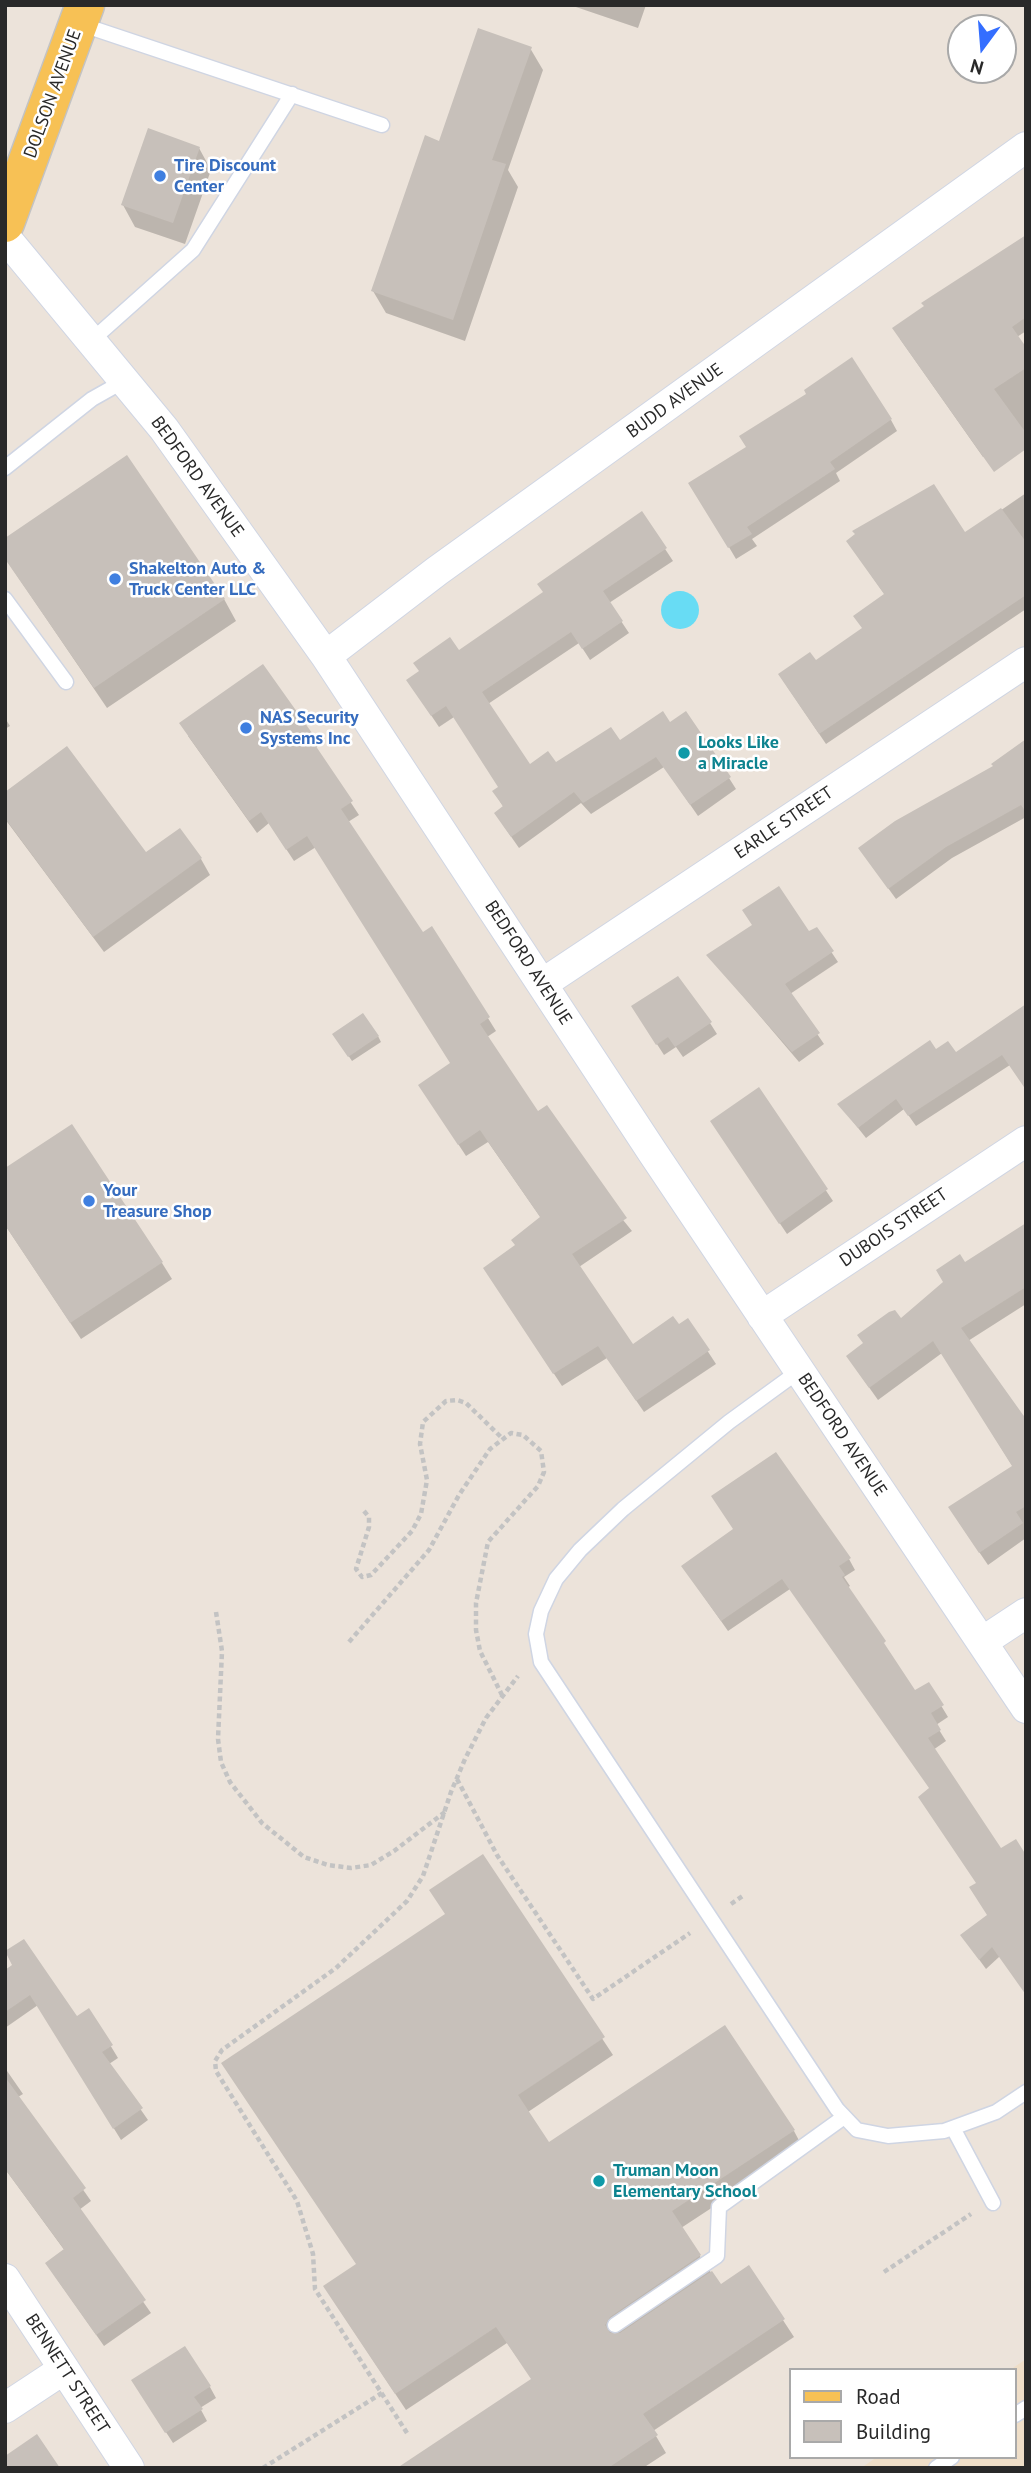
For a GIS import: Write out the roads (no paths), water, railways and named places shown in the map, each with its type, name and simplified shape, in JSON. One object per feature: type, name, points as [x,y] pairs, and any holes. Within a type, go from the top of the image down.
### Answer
[{"type":"main road","name":"DOLSON AVENUE","points":[[5,223],[82,14]]},
{"type":"street","name":"BUDD AVENUE","points":[[326,656],[437,571],[1026,147]]},
{"type":"street","name":"BEDFORD AVENUE","points":[[5,237],[164,429],[326,656],[762,1316],[1026,1708]]},
{"type":"street","name":"EARLE STREET","points":[[542,984],[1026,662]]},
{"type":"street","name":"DUBOIS STREET","points":[[762,1316],[1026,1141]]},
{"type":"street","points":[[982,1642],[1026,1613]]},
{"type":"street","name":"BENNETT STREET","points":[[5,2279],[129,2468]]},
{"type":"street","points":[[5,2408],[64,2369]]},
{"type":"lane","points":[[82,14],[292,94],[382,125]]},
{"type":"lane","points":[[91,341],[193,250],[292,94]]},
{"type":"lane","points":[[5,468],[92,399],[124,381]]},
{"type":"lane","points":[[5,599],[66,682]]},
{"type":"lane","points":[[799,1371],[729,1422],[645,1491],[580,1550],[556,1579],[541,1611],[536,1634],[541,1662],[844,2117],[857,2130],[888,2136],[953,2128],[996,2112],[1026,2092]]},
{"type":"lane","points":[[615,2325],[717,2256],[719,2207],[844,2117]]},
{"type":"lane","points":[[953,2128],[993,2203]]},
{"type":"water","points":[[680,591],[694,596],[699,610],[694,624],[680,629],[666,624],[661,610],[666,596]]},
{"type":"place","name":"Tire Discount Center","points":[[160,176]]},
{"type":"place","name":"Shakelton Auto & Truck Center LLC","points":[[115,579]]},
{"type":"place","name":"NAS Security Systems Inc","points":[[246,728]]},
{"type":"place","name":"Looks Like a Miracle","points":[[684,753]]},
{"type":"place","name":"Your Treasure Shop","points":[[89,1201]]},
{"type":"place","name":"Truman Moon Elementary School","points":[[599,2181]]}]
